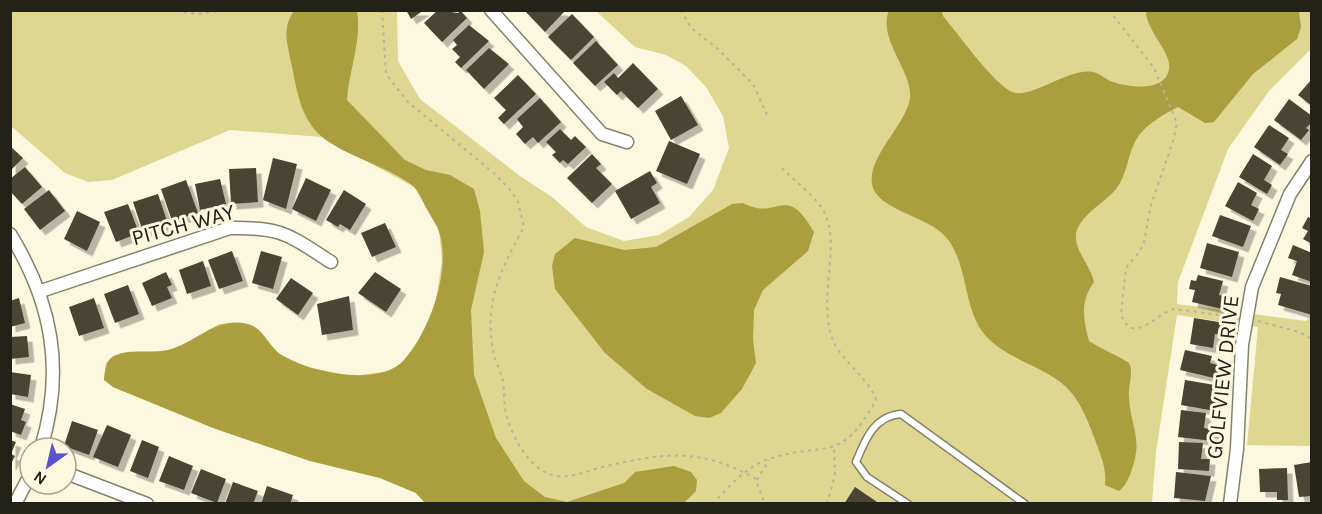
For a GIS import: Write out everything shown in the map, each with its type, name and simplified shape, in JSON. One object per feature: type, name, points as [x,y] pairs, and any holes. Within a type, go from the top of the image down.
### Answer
[{"type":"street","points":[[490,10],[602,134],[627,142]]},
{"type":"street","name":"GOLFVIEW DRIVE","points":[[1230,504],[1246,319],[1252,288],[1271,236],[1290,194],[1311,161]]},
{"type":"street","name":"PITCH WAY","points":[[41,291],[230,228],[260,227],[284,232],[331,262]]},
{"type":"street","points":[[10,234],[41,291],[52,363],[49,421],[45,436]]},
{"type":"street","points":[[78,478],[147,504]]},
{"type":"lane","points":[[908,504],[867,477],[856,462],[877,422],[891,414],[901,414],[1025,504]]},
{"type":"path","points":[[169,10],[198,14],[227,10]]},
{"type":"path","points":[[382,10],[386,74],[397,89],[446,135],[495,174],[518,202],[524,227],[499,273],[491,326],[494,354],[503,382],[506,416],[518,443],[530,460],[538,469],[556,476],[575,476],[627,461],[660,456],[704,456],[745,472],[757,480],[765,504]]},
{"type":"path","points":[[681,10],[691,28],[717,48],[753,84],[768,117]]},
{"type":"path","points":[[1109,10],[1154,68],[1177,123],[1151,206],[1144,242],[1140,251],[1126,268],[1120,314],[1129,326],[1145,327],[1173,309],[1246,319],[1299,332],[1311,339]]},
{"type":"path","points":[[713,504],[745,472],[769,460],[834,447],[850,438],[876,400],[832,338],[826,302],[831,243],[828,221],[813,198],[782,168]]},
{"type":"path","points":[[827,504],[835,475],[834,447]]},
{"type":"path","points":[[757,480],[769,460]]},
{"type":"shaded area","points":[[889,10],[942,11],[943,16],[993,77],[1010,91],[1018,93],[1038,89],[1072,74],[1083,72],[1093,72],[1110,81],[1128,85],[1146,86],[1161,82],[1166,77],[1169,62],[1150,26],[1146,11],[1299,11],[1301,27],[1297,39],[1253,74],[1214,122],[1205,123],[1178,107],[1144,130],[1136,140],[1120,183],[1091,211],[1077,231],[1077,244],[1094,282],[1086,296],[1084,310],[1089,341],[1129,363],[1130,366],[1129,395],[1136,450],[1129,478],[1119,491],[1105,485],[1101,455],[1082,410],[1070,391],[1056,379],[1004,351],[985,335],[972,312],[958,258],[944,235],[927,223],[894,208],[878,196],[873,188],[872,176],[875,164],[904,115],[909,103],[910,92],[887,31]]},
{"type":"shaded area","points":[[10,11],[397,11],[398,61],[420,99],[520,176],[552,197],[586,227],[624,241],[659,235],[689,217],[713,190],[729,148],[723,116],[706,87],[686,66],[666,55],[635,47],[596,11],[1311,11],[1311,49],[1269,91],[1228,149],[1178,282],[1177,304],[1306,321],[1311,316],[1311,446],[1247,445],[1258,327],[1177,315],[1156,452],[1152,503],[425,503],[416,493],[380,478],[310,461],[213,428],[113,387],[104,380],[106,363],[113,356],[166,351],[187,343],[219,324],[248,324],[260,331],[279,354],[307,367],[353,376],[389,371],[403,362],[418,341],[435,306],[442,261],[439,230],[414,187],[322,137],[230,130],[112,180],[88,182],[65,173],[11,126]]},
{"type":"shaded area","points":[[294,11],[357,11],[357,44],[347,100],[405,160],[426,170],[450,175],[474,189],[480,211],[484,252],[471,310],[474,375],[496,438],[524,481],[545,497],[567,502],[624,483],[635,472],[674,466],[691,472],[697,480],[696,491],[684,503],[425,503],[416,493],[380,478],[310,461],[213,428],[113,387],[104,380],[107,363],[114,356],[127,352],[168,350],[226,324],[253,326],[280,354],[292,361],[325,371],[361,375],[393,369],[414,348],[422,333],[430,316],[441,279],[442,244],[438,229],[413,186],[331,143],[321,136],[308,120],[297,92],[287,42],[288,23]]},
{"type":"shaded area","points":[[743,203],[755,208],[788,205],[804,217],[814,232],[808,251],[763,290],[754,310],[753,339],[756,363],[742,389],[721,413],[709,418],[695,416],[647,389],[605,353],[555,289],[552,266],[555,254],[575,238],[624,250],[656,247],[732,204]]},
{"type":"building","points":[[406,10],[424,10],[411,19]]},
{"type":"building","points":[[438,10],[458,13],[461,11],[467,18],[442,42],[424,23]]},
{"type":"building","points":[[524,10],[562,10],[564,12],[545,32]]},
{"type":"building","points":[[572,14],[594,37],[571,60],[548,37]]},
{"type":"building","points":[[469,25],[489,41],[461,68],[455,62],[460,57],[452,49],[457,45],[453,40]]},
{"type":"building","points":[[596,41],[618,65],[595,86],[573,63]]},
{"type":"building","points":[[489,48],[509,64],[484,89],[466,70]]},
{"type":"building","points":[[633,63],[658,89],[638,108],[621,91],[617,95],[604,82],[614,73],[618,78]]},
{"type":"building","points":[[518,75],[536,94],[504,124],[498,118],[506,110],[494,98]]},
{"type":"building","points":[[1312,79],[1312,106],[1298,95]]},
{"type":"building","points":[[681,96],[698,125],[671,140],[655,111]]},
{"type":"building","points":[[540,98],[561,122],[538,143],[533,137],[525,144],[516,134],[523,127],[517,119]]},
{"type":"building","points":[[1289,99],[1312,116],[1312,122],[1306,128],[1309,130],[1301,140],[1274,120]]},
{"type":"building","points":[[1269,125],[1289,138],[1281,150],[1288,154],[1280,165],[1254,147]]},
{"type":"building","points":[[560,129],[571,140],[575,136],[586,147],[568,164],[563,160],[560,163],[552,155],[556,152],[546,142]]},
{"type":"building","points":[[669,141],[700,154],[687,184],[656,171]]},
{"type":"building","points":[[10,146],[23,158],[10,171]]},
{"type":"building","points":[[592,154],[601,164],[596,168],[612,184],[592,203],[567,178]]},
{"type":"building","points":[[1253,154],[1272,166],[1264,180],[1272,185],[1267,194],[1239,177]]},
{"type":"building","points":[[273,158],[297,164],[286,209],[263,200]]},
{"type":"building","points":[[25,167],[42,187],[22,204],[10,191],[10,179]]},
{"type":"building","points":[[256,168],[258,202],[231,204],[229,169]]},
{"type":"building","points":[[650,171],[657,183],[651,187],[660,203],[631,219],[615,191]]},
{"type":"building","points":[[306,178],[331,190],[316,221],[292,209]]},
{"type":"building","points":[[220,179],[226,204],[200,210],[195,184]]},
{"type":"building","points":[[186,180],[198,213],[172,221],[161,189]]},
{"type":"building","points":[[1238,182],[1257,193],[1251,205],[1259,209],[1253,221],[1225,206]]},
{"type":"building","points":[[49,190],[65,211],[40,230],[24,209]]},
{"type":"building","points":[[344,190],[366,204],[350,230],[340,224],[338,227],[326,220]]},
{"type":"building","points":[[158,194],[168,224],[143,232],[133,202]]},
{"type":"building","points":[[128,204],[139,233],[116,242],[104,212]]},
{"type":"building","points":[[77,211],[100,222],[87,251],[64,239]]},
{"type":"building","points":[[1220,215],[1251,226],[1243,247],[1212,236]]},
{"type":"building","points":[[1308,217],[1312,219],[1312,244],[1303,239],[1308,231],[1302,228]]},
{"type":"building","points":[[385,223],[396,247],[372,257],[361,233]]},
{"type":"building","points":[[1207,243],[1239,252],[1232,277],[1200,268]]},
{"type":"building","points":[[1293,245],[1312,253],[1312,282],[1292,275],[1297,261],[1288,258]]},
{"type":"building","points":[[232,251],[243,281],[219,289],[208,260]]},
{"type":"building","points":[[261,251],[282,257],[273,289],[252,283]]},
{"type":"building","points":[[203,261],[211,286],[187,294],[179,270]]},
{"type":"building","points":[[166,272],[172,285],[167,287],[172,298],[152,306],[142,283]]},
{"type":"building","points":[[375,272],[401,289],[386,312],[358,293]]},
{"type":"building","points":[[1198,275],[1223,281],[1219,295],[1229,297],[1226,310],[1192,302],[1195,290],[1189,289],[1191,280],[1196,281]]},
{"type":"building","points":[[1280,277],[1312,286],[1312,315],[1278,305],[1281,294],[1276,293]]},
{"type":"building","points":[[291,278],[313,293],[298,315],[276,299]]},
{"type":"building","points":[[128,285],[139,314],[115,323],[104,294]]},
{"type":"building","points":[[349,296],[353,330],[322,335],[317,304]]},
{"type":"building","points":[[19,298],[25,323],[10,327],[10,301]]},
{"type":"building","points":[[94,298],[104,328],[79,336],[69,307]]},
{"type":"building","points":[[1194,318],[1225,323],[1223,335],[1215,334],[1213,348],[1190,344]]},
{"type":"building","points":[[27,336],[29,357],[10,359],[10,337]]},
{"type":"building","points":[[1185,350],[1212,356],[1210,363],[1221,366],[1218,379],[1180,370]]},
{"type":"building","points":[[10,372],[31,375],[28,397],[10,394]]},
{"type":"building","points":[[1185,380],[1215,385],[1213,395],[1217,396],[1215,411],[1181,405]]},
{"type":"building","points":[[10,404],[25,409],[21,420],[26,422],[21,435],[10,431]]},
{"type":"building","points":[[1181,410],[1206,413],[1204,428],[1215,430],[1213,441],[1178,437]]},
{"type":"building","points":[[72,421],[98,430],[89,455],[78,451],[78,436],[67,436]]},
{"type":"building","points":[[107,425],[131,435],[118,467],[93,457]]},
{"type":"building","points":[[10,440],[16,442],[11,454],[15,456],[10,466]]},
{"type":"building","points":[[142,440],[159,447],[148,478],[130,471]]},
{"type":"building","points":[[1179,442],[1203,443],[1201,459],[1210,459],[1209,471],[1178,469]]},
{"type":"building","points":[[169,456],[193,466],[184,490],[159,481]]},
{"type":"building","points":[[1312,462],[1312,496],[1299,497],[1294,465]]},
{"type":"building","points":[[1287,468],[1288,500],[1277,500],[1277,492],[1260,492],[1259,469]]},
{"type":"building","points":[[201,469],[226,479],[217,503],[191,493]]},
{"type":"building","points":[[1176,472],[1211,476],[1205,501],[1174,498]]},
{"type":"building","points":[[233,482],[258,491],[253,504],[225,504]]},
{"type":"building","points":[[267,486],[293,495],[290,504],[261,504]]},
{"type":"building","points":[[855,487],[880,504],[844,504]]}]
